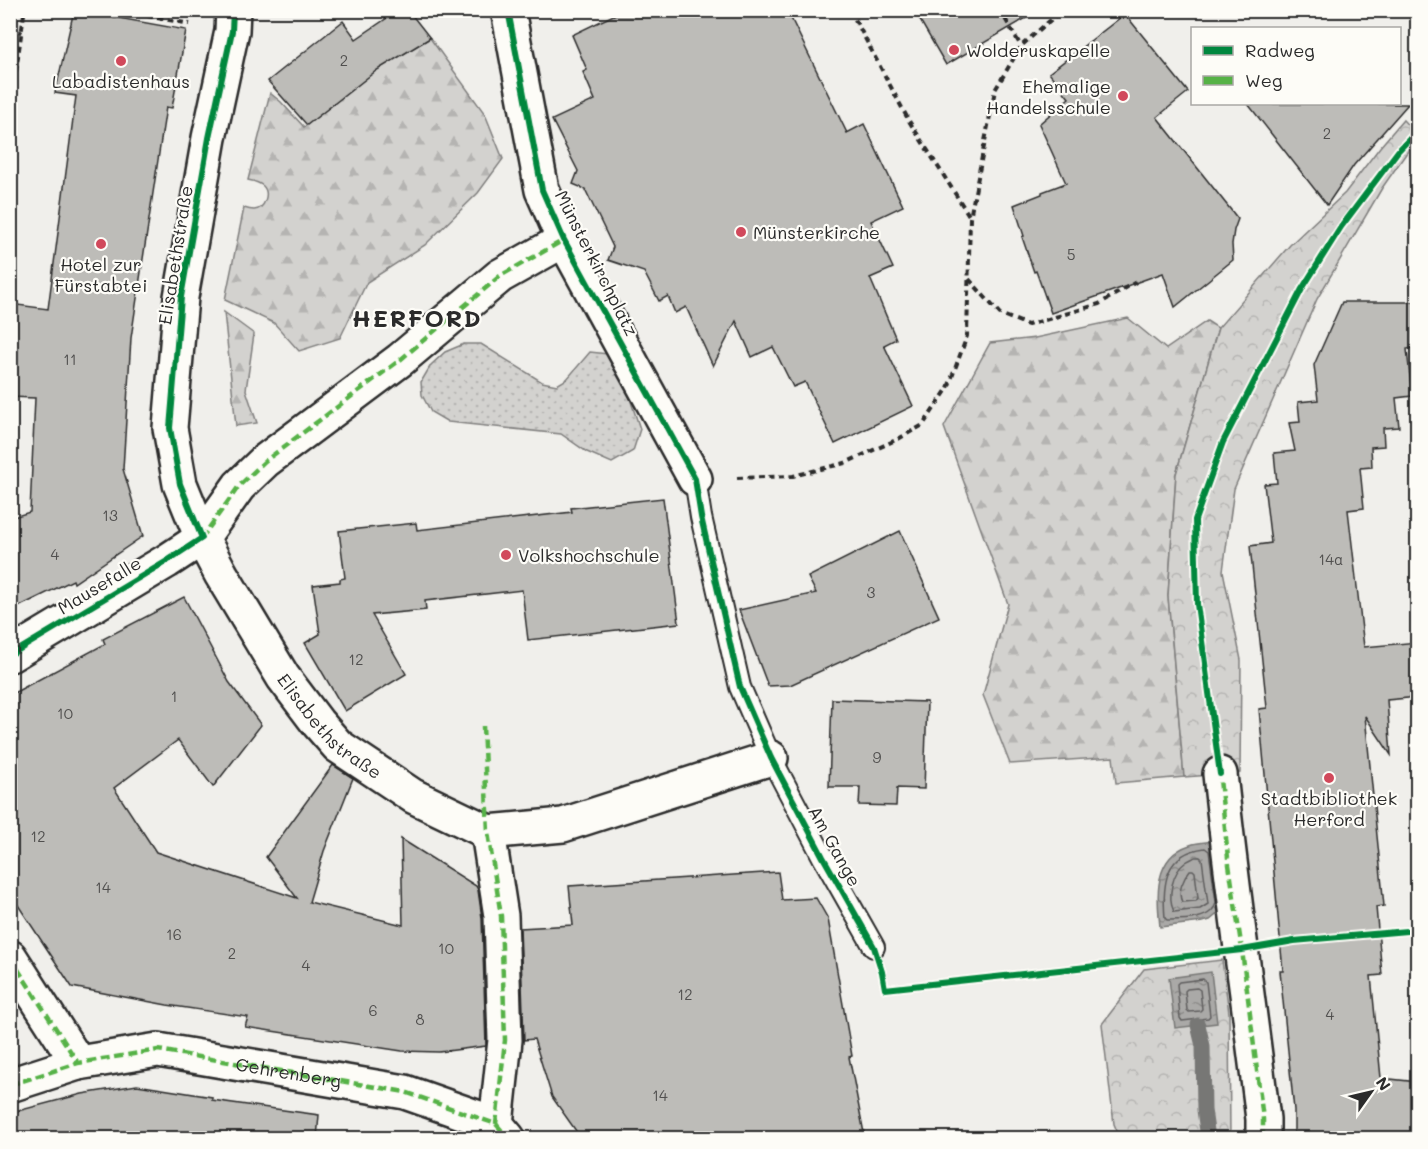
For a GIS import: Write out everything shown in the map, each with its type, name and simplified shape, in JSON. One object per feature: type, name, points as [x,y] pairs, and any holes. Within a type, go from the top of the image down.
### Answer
[{"type":"street","name":"Münsterkirchplatz","points":[[508,10],[543,189],[564,240],[695,479]]},
{"type":"street","name":"Elisabethstraße","points":[[232,21],[180,297],[170,428],[180,484],[202,538],[221,574],[283,677],[338,746],[413,795],[488,832]]},
{"type":"street","name":"Münsterkirchplatz","points":[[202,538],[239,486],[265,461],[400,360],[500,276],[564,240]]},
{"type":"street","name":"Mausefalle","points":[[10,655],[202,538]]},
{"type":"street","points":[[488,832],[563,825],[771,758]]},
{"type":"street","points":[[1220,774],[1228,858],[1263,1119],[1263,1138]]},
{"type":"street","name":"Gehrenberg","points":[[10,1085],[78,1063],[158,1050],[405,1092],[502,1131],[505,1040],[501,916],[488,832]]},
{"type":"street","points":[[10,957],[78,1063]]},
{"type":"lane","name":"Am Gange","points":[[695,479],[701,517],[740,687],[771,758],[874,947]]},
{"type":"path","points":[[10,112],[24,14],[28,10]]},
{"type":"path","points":[[116,10],[232,21]]},
{"type":"path","points":[[850,10],[909,121],[970,218]]},
{"type":"path","points":[[1000,10],[1021,46]]},
{"type":"path","points":[[695,479],[793,476],[844,463],[897,439],[923,424],[948,388],[967,336],[970,218],[994,90],[1021,46],[1062,10]]},
{"type":"path","points":[[10,25],[22,33]]},
{"type":"path","points":[[969,278],[1000,314],[1028,325],[1099,304],[1136,282]]},
{"type":"green space","points":[[430,38],[485,114],[503,159],[478,193],[425,245],[367,282],[340,338],[299,351],[274,323],[225,300],[244,208],[258,209],[264,204],[266,196],[263,186],[248,180],[270,93],[304,127],[377,70]]},
{"type":"green space","points":[[1403,120],[1417,135],[1417,138],[1382,188],[1317,299],[1234,489],[1223,571],[1241,660],[1240,773],[1184,777],[1168,596],[1176,474],[1218,328],[1290,245],[1345,193]]},
{"type":"green space","points":[[224,312],[254,334],[246,390],[257,423],[236,426]]},
{"type":"green space","points":[[1128,318],[1166,349],[1207,321],[1218,328],[1176,474],[1168,596],[1184,777],[1116,783],[1113,757],[1010,764],[983,695],[1008,604],[944,427],[990,343],[1035,338]]},
{"type":"green space","points":[[464,344],[481,344],[542,382],[557,385],[567,379],[590,352],[608,354],[624,380],[640,429],[633,451],[612,463],[587,452],[561,434],[448,422],[431,412],[422,395],[421,382],[431,365],[445,352]]},
{"type":"green space","points":[[1222,960],[1229,1013],[1230,1138],[1120,1138],[1114,1124],[1102,1024],[1144,969]]},
{"type":"water","points":[[1214,841],[1221,911],[1210,920],[1203,922],[1160,927],[1158,891],[1163,868],[1178,851],[1190,845]]},
{"type":"water","points":[[1211,972],[1217,1023],[1175,1028],[1169,978]]},
{"type":"building","points":[[74,10],[186,30],[172,108],[166,107],[131,338],[123,469],[143,536],[74,583],[73,580],[10,611],[10,518],[30,512],[35,398],[10,397],[10,304],[48,309],[76,96],[55,93]]},
{"type":"building","points":[[399,10],[408,10],[430,38],[377,70],[307,125],[268,81],[343,21],[356,39]]},
{"type":"building","name":"Münsterkirche","points":[[624,10],[787,10],[847,133],[864,124],[903,206],[871,221],[893,268],[870,278],[896,339],[884,345],[913,406],[835,444],[805,382],[793,387],[773,347],[752,357],[736,321],[713,366],[686,307],[675,313],[668,296],[659,301],[644,272],[608,260],[613,247],[585,189],[573,184],[578,171],[552,120],[595,100],[583,72],[587,70],[572,35]]},
{"type":"building","name":"Wolderuskapelle","points":[[914,10],[1040,10],[946,65]]},
{"type":"building","points":[[1125,14],[1188,92],[1157,117],[1238,219],[1232,244],[1233,260],[1175,307],[1163,273],[1051,313],[1022,237],[1024,236],[1014,205],[1066,183],[1039,124],[1069,98],[1049,73]]},
{"type":"building","points":[[1408,104],[1354,165],[1327,205],[1249,105]]},
{"type":"building","points":[[1342,302],[1418,302],[1418,347],[1407,349],[1412,396],[1396,398],[1399,427],[1383,428],[1384,446],[1371,447],[1372,467],[1360,468],[1364,508],[1348,510],[1364,647],[1418,642],[1418,697],[1387,700],[1391,755],[1365,716],[1384,906],[1376,907],[1382,975],[1371,976],[1381,1078],[1418,1082],[1418,1138],[1294,1138],[1294,1110],[1280,971],[1283,971],[1259,709],[1267,708],[1250,546],[1271,543],[1264,484],[1277,483],[1274,453],[1295,451],[1289,423],[1300,422],[1298,402],[1318,400],[1314,365]]},
{"type":"building","name":"Volkshochschule","points":[[663,498],[679,623],[528,640],[522,590],[425,601],[426,610],[372,615],[406,674],[345,711],[305,643],[320,634],[313,585],[340,582],[340,579],[345,578],[339,531],[416,523],[417,530],[572,512],[571,508]]},
{"type":"building","points":[[900,531],[939,617],[790,685],[768,686],[739,610],[816,593],[808,577]]},
{"type":"building","points":[[184,597],[229,682],[261,725],[213,787],[178,740],[114,788],[156,852],[297,898],[266,857],[333,765],[353,778],[324,851],[309,902],[403,925],[401,839],[476,886],[482,918],[486,1046],[439,1052],[402,1051],[245,1027],[248,1017],[72,987],[10,893],[10,695],[105,644],[103,639]]},
{"type":"building","points":[[832,699],[927,702],[924,789],[897,788],[896,806],[859,805],[860,787],[829,787]]},
{"type":"building","points":[[778,872],[782,900],[816,898],[828,919],[852,1056],[849,1057],[865,1138],[581,1138],[552,1097],[534,1039],[524,1040],[520,928],[573,925],[569,886]]},
{"type":"building","points":[[137,1085],[212,1097],[212,1100],[319,1115],[317,1138],[10,1138],[10,1113],[82,1094]]},
{"type":"waterway","points":[[1198,1025],[1203,1046],[1204,1110],[1208,1138]]},
{"type":"marked path","points":[[201,539],[239,486],[265,461],[400,360],[500,276],[564,240]]},
{"type":"marked path","points":[[483,726],[488,832],[501,916],[505,1040],[496,1124]]},
{"type":"marked path","points":[[1219,769],[1228,858],[1263,1119],[1263,1138]]},
{"type":"marked path","points":[[10,957],[78,1063]]},
{"type":"marked path","points":[[10,1085],[78,1063],[158,1050],[405,1092],[496,1124],[508,1138]]},
{"type":"cycle path","points":[[10,655],[202,538],[180,484],[170,428],[181,297],[209,138],[232,31],[233,10]]},
{"type":"cycle path","points":[[508,10],[542,190],[564,240],[695,479],[701,517],[740,687],[771,758],[874,947],[885,989],[1242,950],[1294,941],[1418,930]]},
{"type":"cycle path","points":[[1220,774],[1197,604],[1195,520],[1223,442],[1302,289],[1341,227],[1398,151],[1418,130]]},
{"type":"place","name":"Wolderuskapelle","points":[[954,50]]},
{"type":"place","name":"Labadistenhaus","points":[[121,61]]},
{"type":"place","name":"Ehemalige Handelsschule","points":[[1123,96]]},
{"type":"place","name":"Münsterkirche","points":[[741,232]]},
{"type":"place","name":"Hotel zur Fürstabtei","points":[[101,244]]},
{"type":"place","name":"Volkshochschule","points":[[506,555]]},
{"type":"place","name":"Stadtbibliothek Herford","points":[[1329,778]]},
{"type":"district","name":"HERFORD","points":[[417,317]]}]
